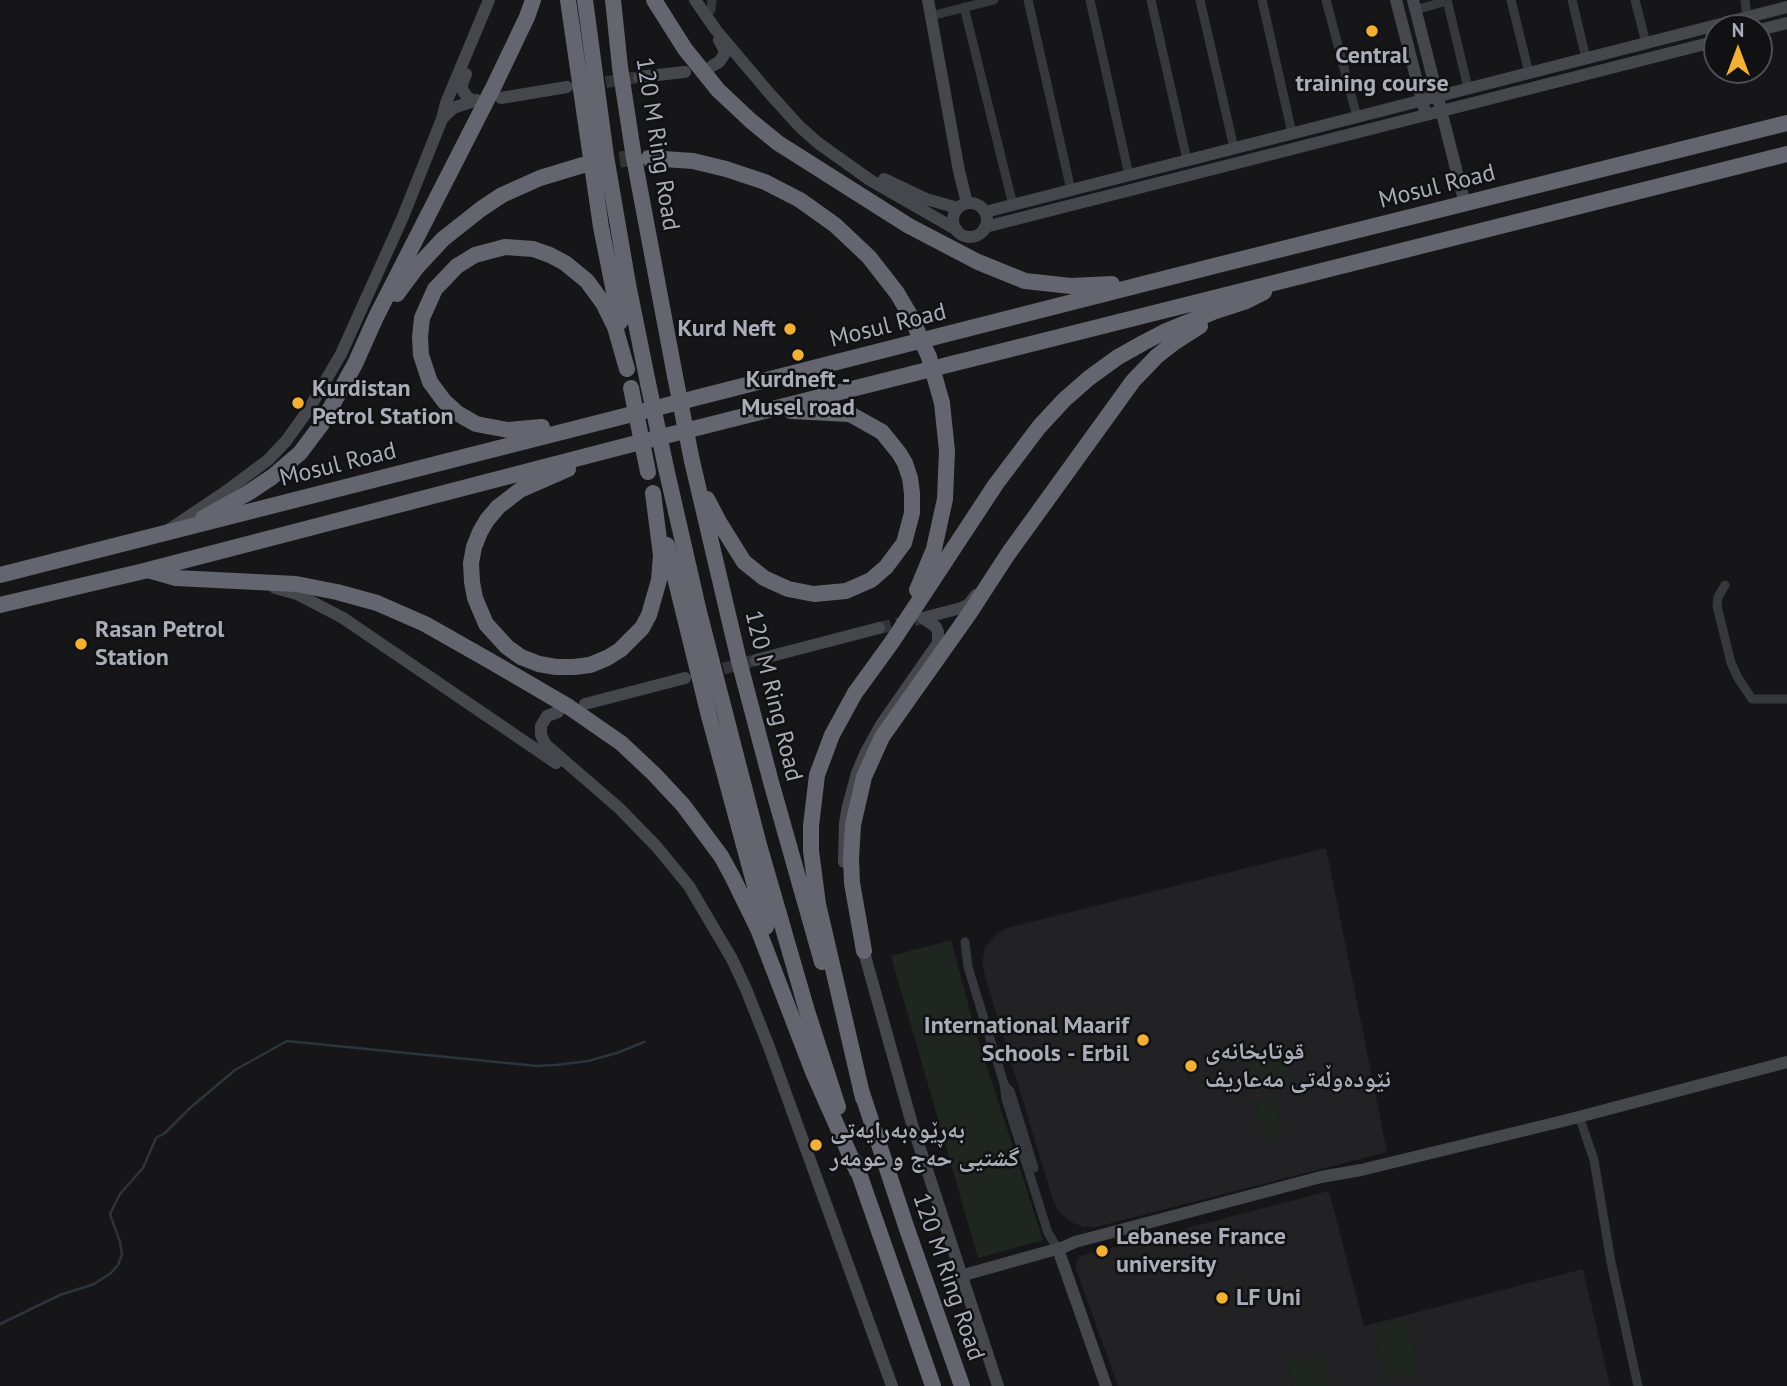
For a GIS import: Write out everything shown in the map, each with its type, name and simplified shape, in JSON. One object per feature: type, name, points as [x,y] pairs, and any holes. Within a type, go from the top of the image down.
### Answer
[{"type":"highway","points":[[355,364],[376,317],[513,46],[533,0]]},
{"type":"highway","points":[[568,0],[601,228],[648,472],[746,855],[794,1022]]},
{"type":"highway","name":"120 M Ring Road","points":[[585,0],[606,156],[628,284],[698,612],[759,845],[807,1011],[857,1171],[933,1386]]},
{"type":"highway","name":"120 M Ring Road","points":[[613,0],[634,158],[675,376],[739,661],[815,941],[863,1098],[962,1386]]},
{"type":"highway","points":[[654,0],[685,49],[718,90],[778,143],[909,226],[978,262],[1025,281],[1082,287],[1122,283],[1218,265]]},
{"type":"highway","name":"Mosul Road","points":[[0,575],[1787,123]]},
{"type":"highway","points":[[0,605],[1787,154]]},
{"type":"highway","points":[[649,158],[693,161],[726,169],[765,182],[800,200],[835,225],[869,257],[897,293],[929,358],[942,403],[947,451],[945,499],[934,549],[923,577],[872,668]]},
{"type":"highway","points":[[182,529],[248,494],[300,453],[321,425],[407,280],[443,239],[502,195],[540,178],[583,165]]},
{"type":"highway","points":[[618,418],[519,431],[476,424],[457,413],[430,382],[421,355],[422,318],[435,289],[466,260],[505,247],[533,249],[565,263],[595,289],[615,327],[627,369]]},
{"type":"highway","points":[[864,951],[853,895],[853,825],[869,762],[882,737],[1004,560],[1133,381],[1157,356],[1194,329],[1282,280]]},
{"type":"highway","points":[[863,1098],[818,904],[811,851],[817,775],[832,736],[855,693],[1039,426],[1089,378],[1118,357],[1194,320],[1244,302]]},
{"type":"highway","points":[[692,461],[711,508],[726,535],[744,562],[764,578],[788,589],[814,594],[846,591],[871,580],[904,543],[911,519],[910,478],[899,453],[882,432],[850,414],[768,411]]},
{"type":"highway","points":[[625,446],[520,491],[487,520],[474,547],[472,582],[474,598],[495,636],[521,657],[556,667],[590,665],[613,654],[633,639],[649,615],[659,580],[660,555],[653,493]]},
{"type":"highway","points":[[147,570],[176,578],[311,586],[377,603],[425,624],[552,696],[621,743],[669,789],[721,856],[748,905],[818,1086],[857,1171]]},
{"type":"street","points":[[163,534],[268,460],[299,424],[341,354],[402,219],[488,0]]},
{"type":"street","points":[[442,119],[453,108],[474,100],[463,90],[462,84],[496,0]]},
{"type":"street","points":[[695,0],[716,30],[785,111],[818,143],[870,180],[961,234],[972,237],[985,227],[1703,44]]},
{"type":"street","points":[[928,0],[959,171],[963,206],[953,221],[957,230]]},
{"type":"street","points":[[931,16],[994,0]]},
{"type":"street","points":[[1028,0],[1071,190]]},
{"type":"street","points":[[1090,0],[1129,175]]},
{"type":"street","points":[[1151,0],[1187,160]]},
{"type":"street","points":[[1200,0],[1234,148]]},
{"type":"street","points":[[1262,0],[1292,133]]},
{"type":"street","points":[[1326,0],[1357,117]]},
{"type":"street","points":[[1396,0],[1426,115]]},
{"type":"street","points":[[1511,0],[1529,73]]},
{"type":"street","points":[[1572,0],[1586,58]]},
{"type":"street","points":[[1635,0],[1646,43]]},
{"type":"street","points":[[1465,204],[1414,5],[1447,1],[1468,89]]},
{"type":"street","points":[[709,3],[792,108],[823,138],[879,177],[914,194],[939,204],[977,205],[985,212],[985,227]]},
{"type":"street","points":[[964,7],[1013,205]]},
{"type":"street","points":[[1762,14],[1787,7]]},
{"type":"street","points":[[985,212],[1703,29]]},
{"type":"street","points":[[712,66],[722,59],[724,52],[716,30]]},
{"type":"street","points":[[1613,52],[1617,66]]},
{"type":"street","points":[[639,77],[685,72]]},
{"type":"street","points":[[501,98],[567,88]]},
{"type":"street","points":[[1216,153],[1220,167]]},
{"type":"street","points":[[998,1386],[912,1124],[854,919],[845,877],[844,842],[848,806],[857,773],[872,739],[938,643],[936,627],[923,618],[969,604],[1004,560]]},
{"type":"street","points":[[237,580],[297,594],[343,618],[605,795]]},
{"type":"street","points":[[1726,585],[1718,597],[1717,606],[1731,663],[1738,678],[1752,699],[1787,698]]},
{"type":"street","points":[[756,660],[879,628]]},
{"type":"street","points":[[584,704],[685,678]]},
{"type":"street","points":[[558,712],[547,716],[541,726],[545,744],[633,821],[677,871],[732,959],[769,1047],[892,1386]]},
{"type":"street","points":[[965,942],[968,967],[1048,1233],[1059,1246],[1106,1386]]},
{"type":"street","points":[[960,1276],[1059,1246],[1075,1247],[1154,1224],[1323,1183],[1361,1170],[1787,1062]]},
{"type":"street","points":[[1579,1116],[1594,1160],[1611,1262],[1637,1386]]},
{"type":"shaded area","name":"قوتابخانەی نێودەوڵەتی مەعاریف","points":[[1326,848],[1387,1152],[1096,1227],[1084,1227],[1071,1222],[1061,1214],[1054,1203],[986,980],[982,962],[985,947],[1007,928]]},
{"type":"shaded area","points":[[951,940],[975,1030],[1043,1240],[978,1258],[891,956]]},
{"type":"shaded area","points":[[1282,1044],[1292,1083],[1253,1093],[1243,1054]]},
{"type":"shaded area","points":[[1273,1096],[1284,1135],[1265,1140],[1255,1101]]},
{"type":"shaded area","name":"LF Uni","points":[[1329,1191],[1364,1326],[1583,1269],[1610,1386],[1118,1386],[1076,1269],[1080,1256]]},
{"type":"shaded area","points":[[1409,1320],[1419,1374],[1383,1380],[1373,1327]]},
{"type":"shaded area","points":[[1321,1354],[1329,1386],[1293,1386],[1287,1362]]},
{"type":"waterway","points":[[0,1324],[60,1295],[94,1284],[111,1273],[122,1254],[110,1214],[120,1194],[143,1168],[156,1138],[235,1070],[287,1041],[537,1066],[588,1061],[644,1042]]},
{"type":"tunnel","points":[[588,85],[639,77]]},
{"type":"tunnel","points":[[596,163],[646,158]]},
{"type":"tunnel","points":[[879,628],[923,618]]},
{"type":"tunnel","points":[[706,673],[756,660]]},
{"type":"place","name":"Central training course","points":[[1372,31]]},
{"type":"place","name":"Kurd Neft","points":[[790,329]]},
{"type":"place","name":"Kurdneft - Musel road","points":[[798,355]]},
{"type":"place","name":"Kurdistan Petrol Station","points":[[298,403]]},
{"type":"place","name":"Rasan Petrol Station","points":[[81,644]]},
{"type":"place","name":"International Maarif Schools - Erbil","points":[[1143,1040]]},
{"type":"place","name":"قوتابخانەی نێودەوڵەتی مەعاریف","points":[[1191,1066]]},
{"type":"place","name":"بەڕێوەبەرایەتی گشتیی حەج و عومەر","points":[[816,1145]]},
{"type":"place","name":"Lebanese France university","points":[[1102,1251]]},
{"type":"place","name":"LF Uni","points":[[1222,1298]]}]
